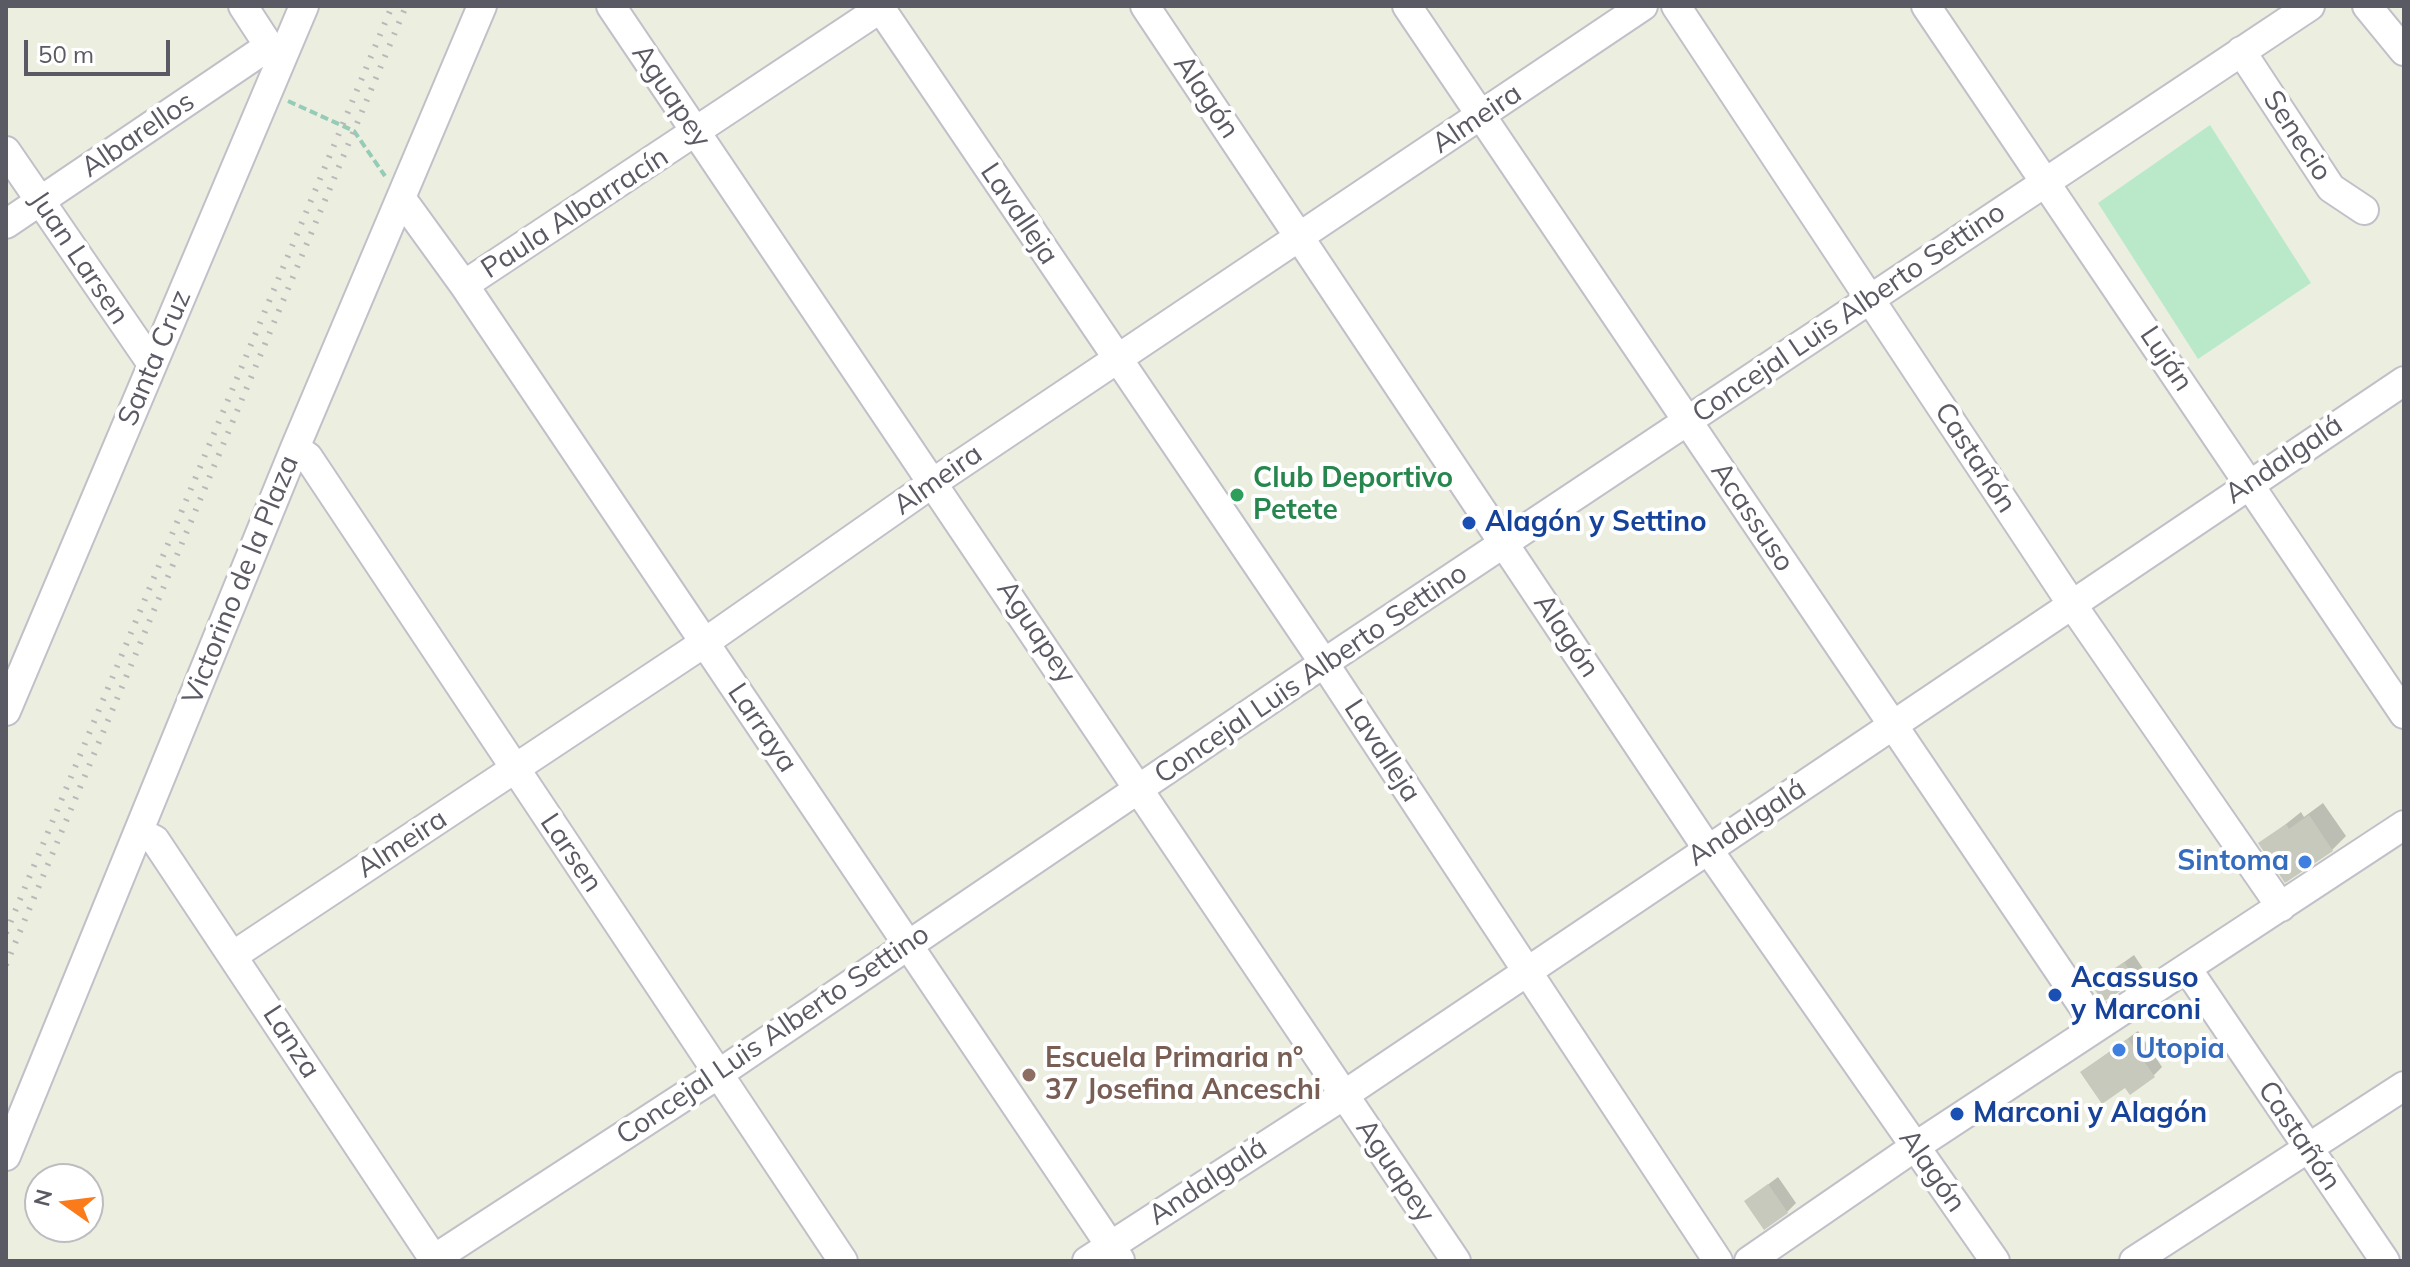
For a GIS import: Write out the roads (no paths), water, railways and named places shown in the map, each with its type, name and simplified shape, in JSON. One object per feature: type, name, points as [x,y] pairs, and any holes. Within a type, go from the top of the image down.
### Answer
[{"type":"street","points":[[243,6],[276,49]]},
{"type":"street","name":"Santa Cruz","points":[[6,711],[11,662],[152,364],[267,92],[276,49],[304,6]]},
{"type":"street","name":"Victorino de la Plaza","points":[[6,1156],[295,448],[482,6]]},
{"type":"street","name":"Aguapey","points":[[611,6],[1141,788],[1456,1261]]},
{"type":"street","name":"Alagón","points":[[1145,6],[1707,848],[1995,1261]]},
{"type":"street","name":"Acassuso","points":[[1407,6],[2097,1027]]},
{"type":"street","name":"Almeira","points":[[234,955],[704,643],[934,482],[1643,6]]},
{"type":"street","name":"Castañón","points":[[1676,6],[2071,603],[2281,907]]},
{"type":"street","name":"Luján","points":[[1926,6],[2404,714]]},
{"type":"street","name":"Concejal Luis Alberto Settino","points":[[433,1260],[720,1073],[1869,297],[2310,6]]},
{"type":"street","points":[[2367,6],[2404,51]]},
{"type":"street","name":"Paula Albarracín","points":[[464,285],[696,134],[881,7]]},
{"type":"street","name":"Lavalleja","points":[[881,7],[1324,663],[1718,1261]]},
{"type":"street","name":"Albarellos","points":[[6,224],[276,49]]},
{"type":"street","name":"Senecio","points":[[2241,51],[2331,188],[2364,210]]},
{"type":"street","name":"Juan Larsen","points":[[6,151],[152,364]]},
{"type":"street","name":"Larraya","points":[[401,198],[464,285],[908,944],[1105,1256]]},
{"type":"street","name":"Andalgalá","points":[[1105,1256],[2404,381]]},
{"type":"street","name":"Larsen","points":[[295,448],[308,457],[843,1261]]},
{"type":"street","points":[[1749,1261],[1916,1146],[2188,970],[2404,825]]},
{"type":"street","name":"Lanza","points":[[139,832],[155,840],[234,955],[433,1260]]},
{"type":"street","name":"Castañón","points":[[2188,970],[2385,1261]]},
{"type":"street","points":[[2134,1261],[2404,1086]]},
{"type":"railway","points":[[6,933],[392,6]]},
{"type":"railway","points":[[6,965],[406,6]]},
{"type":"place","name":"Club Deportivo Petete","points":[[1237,495]]},
{"type":"place","name":"Alagón y Settino","points":[[1469,523]]},
{"type":"place","name":"Sintoma","points":[[2305,862]]},
{"type":"place","name":"Acassuso y Marconi","points":[[2055,995]]},
{"type":"place","name":"Utopia","points":[[2119,1050]]},
{"type":"place","name":"Escuela Primaria n° 37 Josefina Anceschi","points":[[1029,1075]]},
{"type":"place","name":"Marconi y Alagón","points":[[1957,1114]]}]
